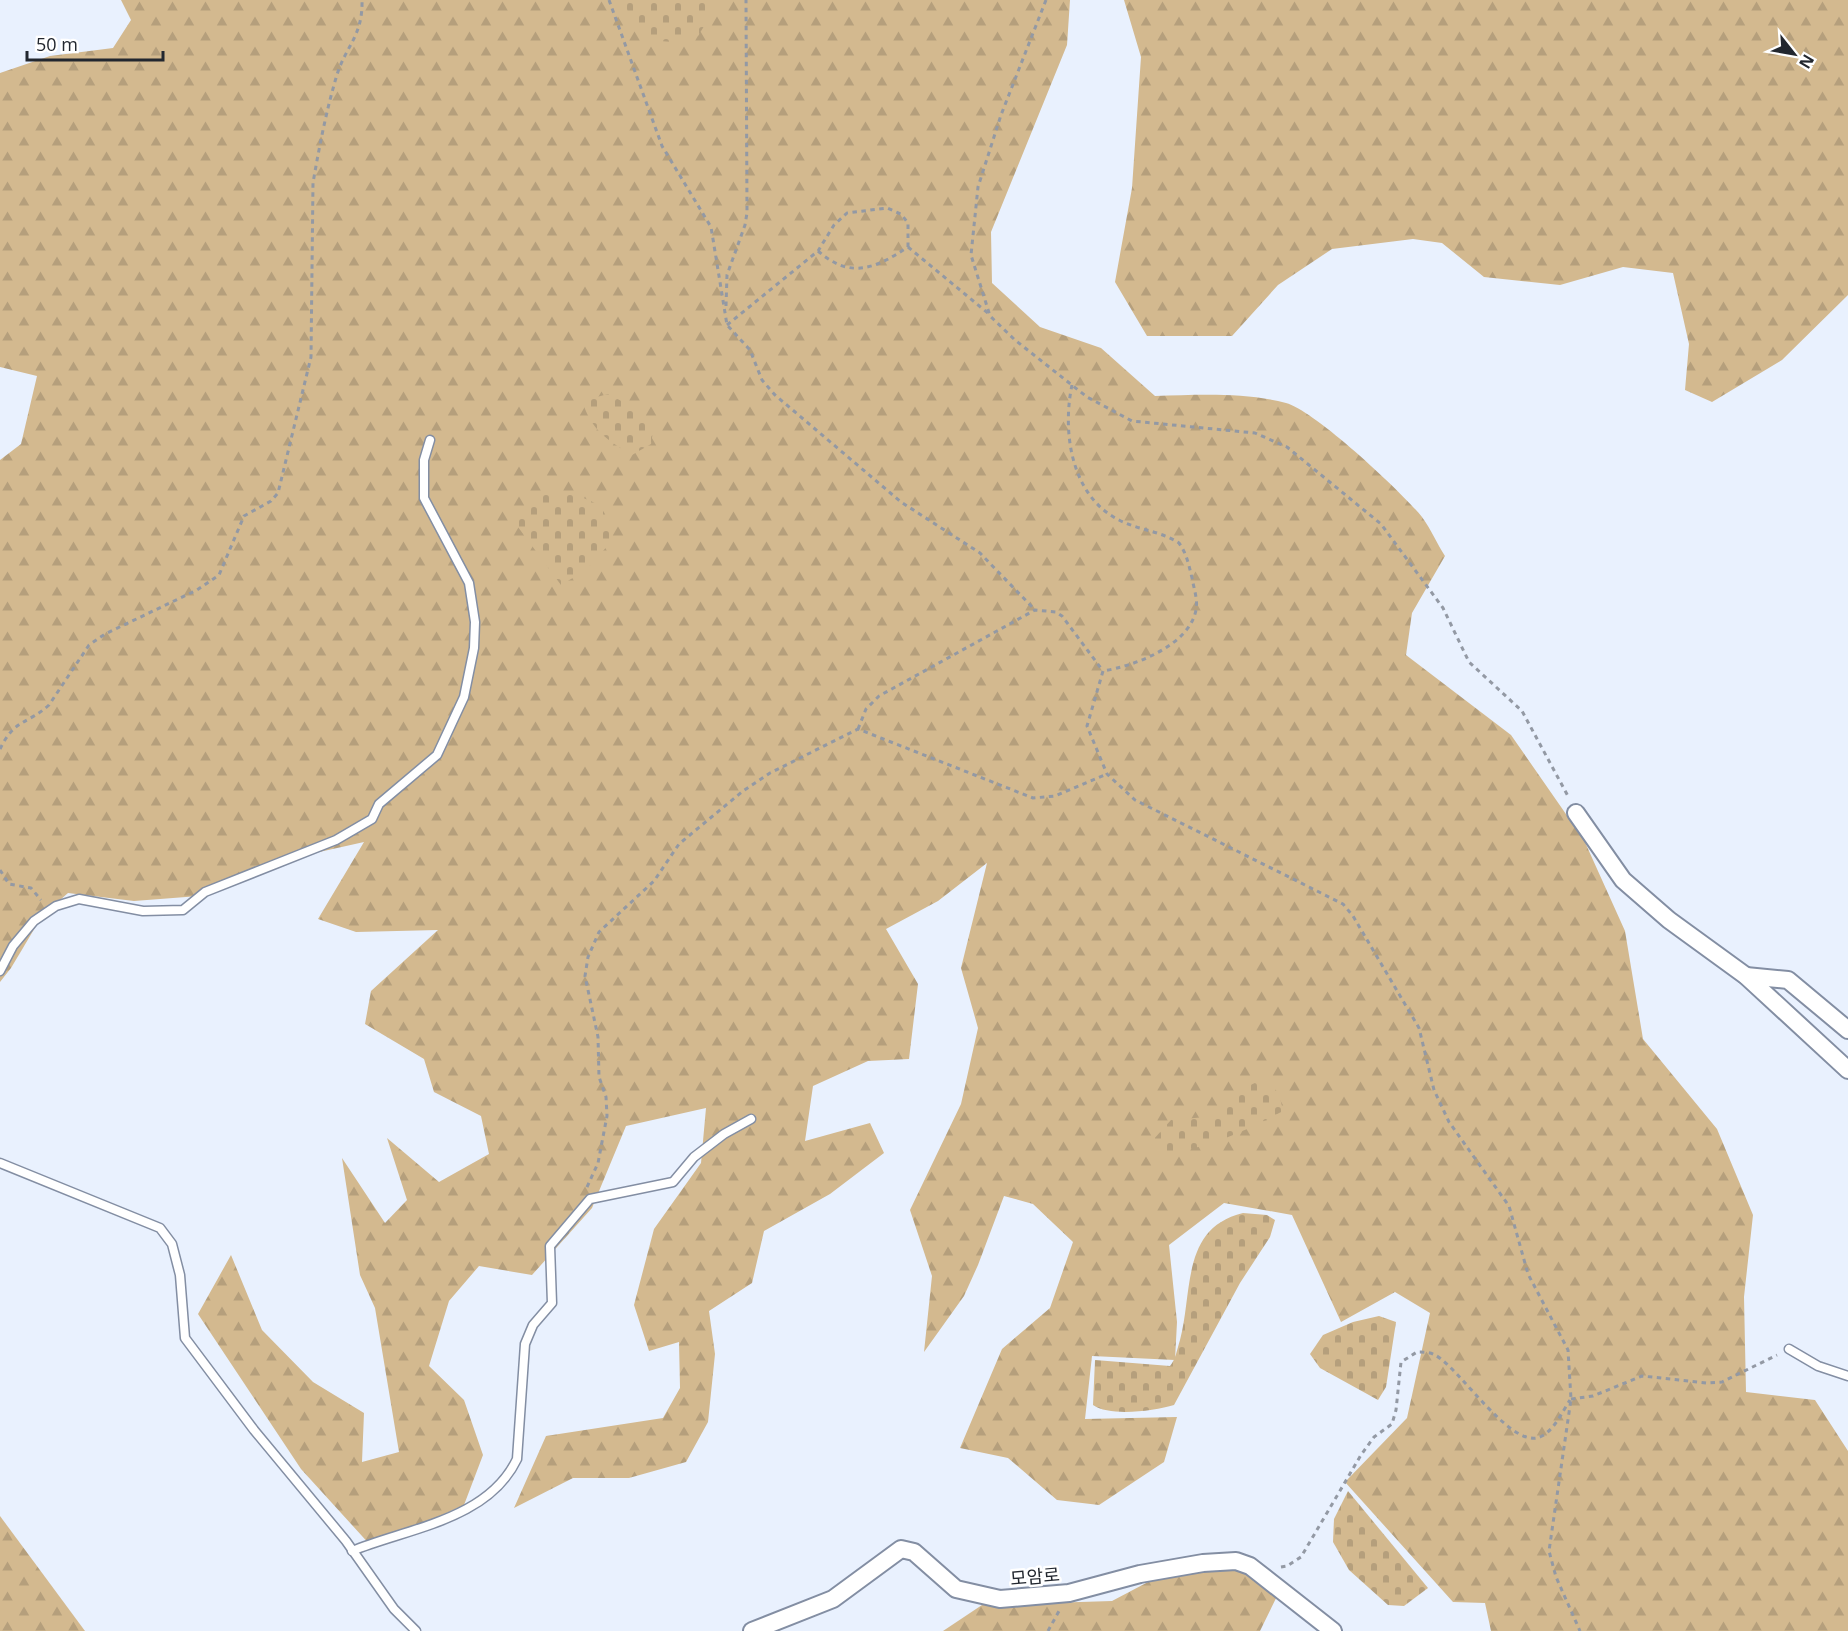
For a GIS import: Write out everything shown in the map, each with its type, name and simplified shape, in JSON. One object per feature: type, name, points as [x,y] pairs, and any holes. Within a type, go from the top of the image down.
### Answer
[{"type":"street","points":[[1576,813],[1623,880],[1669,920],[1746,976],[1848,1070]]},
{"type":"street","points":[[1746,976],[1788,980],[1848,1030]]},
{"type":"street","name":"모암로","points":[[752,1631],[833,1599],[901,1549],[914,1552],[956,1589],[1000,1599],[1069,1593],[1140,1574],[1203,1563],[1236,1561],[1250,1566],[1333,1631]]},
{"type":"lane","points":[[0,971],[13,946],[34,921],[50,911],[79,899],[143,911],[183,910],[205,892],[336,840],[372,819],[379,804],[436,755],[464,697],[474,648],[476,622],[469,583],[424,498],[424,460],[430,440]]},
{"type":"lane","points":[[352,1551],[380,1539],[430,1526],[480,1499],[495,1489],[510,1473],[517,1459],[525,1344],[533,1325],[552,1303],[550,1246],[590,1199],[673,1182],[694,1157],[724,1134],[751,1119]]},
{"type":"lane","points":[[0,1163],[160,1228],[172,1244],[180,1275],[185,1338],[254,1430],[352,1551],[394,1609],[417,1631]]},
{"type":"lane","points":[[1789,1349],[1818,1366],[1848,1376]]},
{"type":"path","points":[[0,749],[10,730],[18,723],[41,713],[50,705],[89,645],[105,634],[197,590],[219,575],[244,516],[271,501],[278,493],[311,357],[314,183],[318,156],[336,78],[361,25],[362,0]]},
{"type":"path","points":[[609,0],[662,146],[711,227],[727,325],[750,350],[762,380],[775,395],[900,502],[980,553],[1035,610]]},
{"type":"path","points":[[727,325],[727,275],[743,233],[747,213],[746,0]]},
{"type":"path","points":[[990,316],[971,255],[978,187],[1001,115],[1046,0]]},
{"type":"path","points":[[727,325],[818,251],[842,215],[854,210],[879,208],[894,210],[906,218],[909,230],[908,247]]},
{"type":"path","points":[[818,251],[837,265],[872,268],[908,247]]},
{"type":"path","points":[[908,247],[1015,340],[1087,397],[1132,421],[1255,434],[1287,447],[1382,524],[1443,608],[1469,662],[1522,711],[1576,813]]},
{"type":"path","points":[[1072,385],[1071,455],[1081,481],[1095,500],[1115,518],[1179,543],[1187,559],[1196,597],[1194,619],[1180,636],[1143,661],[1103,671]]},
{"type":"path","points":[[585,1190],[598,1162],[607,1116],[606,1097],[598,1077],[598,1037],[585,975],[588,957],[599,932],[654,881],[679,844],[743,790],[770,773],[858,729],[866,709],[879,696],[1035,610],[1056,612],[1062,616],[1103,671]]},
{"type":"path","points":[[1103,671],[1087,726],[1107,774],[1135,800],[1343,904],[1353,916],[1419,1028],[1434,1090],[1449,1122],[1509,1206],[1528,1274],[1568,1350],[1571,1399],[1549,1551],[1556,1577],[1580,1631]]},
{"type":"path","points":[[858,729],[1033,798],[1055,796],[1107,774]]},
{"type":"path","points":[[0,870],[9,884],[31,888],[50,911]]},
{"type":"path","points":[[1278,1567],[1287,1566],[1301,1557],[1361,1455],[1374,1437],[1392,1424],[1396,1410],[1401,1362],[1417,1352],[1435,1355],[1511,1430],[1527,1439],[1539,1438],[1548,1432],[1571,1399],[1593,1396],[1642,1376],[1707,1383],[1722,1382],[1789,1349]]},
{"type":"green space","points":[[121,0],[1070,0],[1067,45],[991,232],[992,283],[1040,327],[1101,348],[1155,396],[1254,397],[1286,403],[1299,409],[1357,453],[1422,517],[1445,556],[1412,613],[1406,655],[1511,735],[1584,840],[1625,931],[1643,1039],[1717,1129],[1753,1215],[1744,1297],[1746,1392],[1815,1400],[1848,1451],[1848,1631],[1491,1631],[1485,1603],[1453,1602],[1345,1482],[1407,1418],[1430,1313],[1395,1292],[1341,1322],[1292,1215],[1224,1203],[1169,1245],[1177,1322],[1175,1360],[1092,1356],[1085,1419],[1177,1417],[1164,1462],[1099,1505],[1057,1500],[1008,1458],[960,1448],[1002,1349],[1050,1308],[1073,1242],[1033,1204],[1004,1196],[964,1296],[924,1352],[932,1276],[910,1210],[961,1104],[978,1028],[961,968],[987,863],[938,901],[886,929],[918,984],[909,1059],[868,1061],[813,1086],[805,1141],[870,1123],[884,1153],[830,1194],[764,1231],[752,1283],[709,1311],[715,1354],[708,1422],[686,1462],[629,1478],[573,1478],[514,1508],[546,1436],[663,1418],[680,1388],[679,1342],[649,1351],[634,1305],[654,1229],[701,1163],[706,1108],[626,1126],[592,1208],[532,1275],[479,1266],[449,1301],[429,1366],[464,1400],[483,1455],[464,1505],[372,1547],[301,1469],[198,1314],[231,1255],[262,1330],[313,1382],[364,1413],[362,1462],[399,1452],[375,1308],[360,1275],[342,1158],[385,1223],[407,1200],[387,1138],[439,1182],[489,1154],[481,1116],[434,1092],[424,1059],[365,1024],[371,991],[438,930],[356,932],[318,919],[364,842],[279,861],[199,896],[134,901],[68,893],[42,916],[0,982],[0,460],[21,444],[37,376],[0,367],[0,73],[50,56],[113,48],[131,20]]},
{"type":"green space","points":[[624,0],[717,0],[714,10],[698,36],[673,42],[647,40],[632,24]]},
{"type":"green space","points":[[1124,0],[1848,0],[1848,295],[1782,360],[1712,402],[1685,390],[1689,344],[1673,273],[1623,267],[1560,285],[1484,277],[1442,243],[1413,239],[1332,249],[1278,285],[1232,336],[1147,336],[1115,282],[1132,188],[1141,57]]},
{"type":"green space","points":[[608,394],[631,406],[654,425],[651,444],[632,455],[607,439],[595,427],[582,401]]},
{"type":"green space","points":[[564,491],[599,506],[607,519],[611,542],[586,570],[561,585],[515,523],[524,507],[534,498],[546,493]]},
{"type":"green space","points":[[1263,1079],[1279,1093],[1283,1111],[1238,1133],[1203,1146],[1170,1152],[1155,1151],[1153,1140],[1171,1120],[1218,1116],[1236,1092]]},
{"type":"green space","points":[[1243,1213],[1267,1215],[1275,1220],[1270,1237],[1240,1283],[1174,1405],[1144,1411],[1121,1412],[1101,1409],[1093,1405],[1095,1360],[1170,1366],[1180,1340],[1189,1282],[1199,1247],[1209,1232],[1223,1221]]},
{"type":"green space","points":[[1379,1316],[1396,1322],[1386,1387],[1378,1400],[1320,1368],[1310,1354],[1323,1335],[1353,1322]]},
{"type":"green space","points":[[1348,1491],[1428,1588],[1404,1606],[1388,1605],[1349,1570],[1333,1542],[1334,1519]]},
{"type":"green space","points":[[0,1516],[85,1631],[0,1631]]},
{"type":"green space","points":[[1203,1553],[1281,1588],[1260,1631],[943,1631],[982,1605],[1112,1601]]}]
